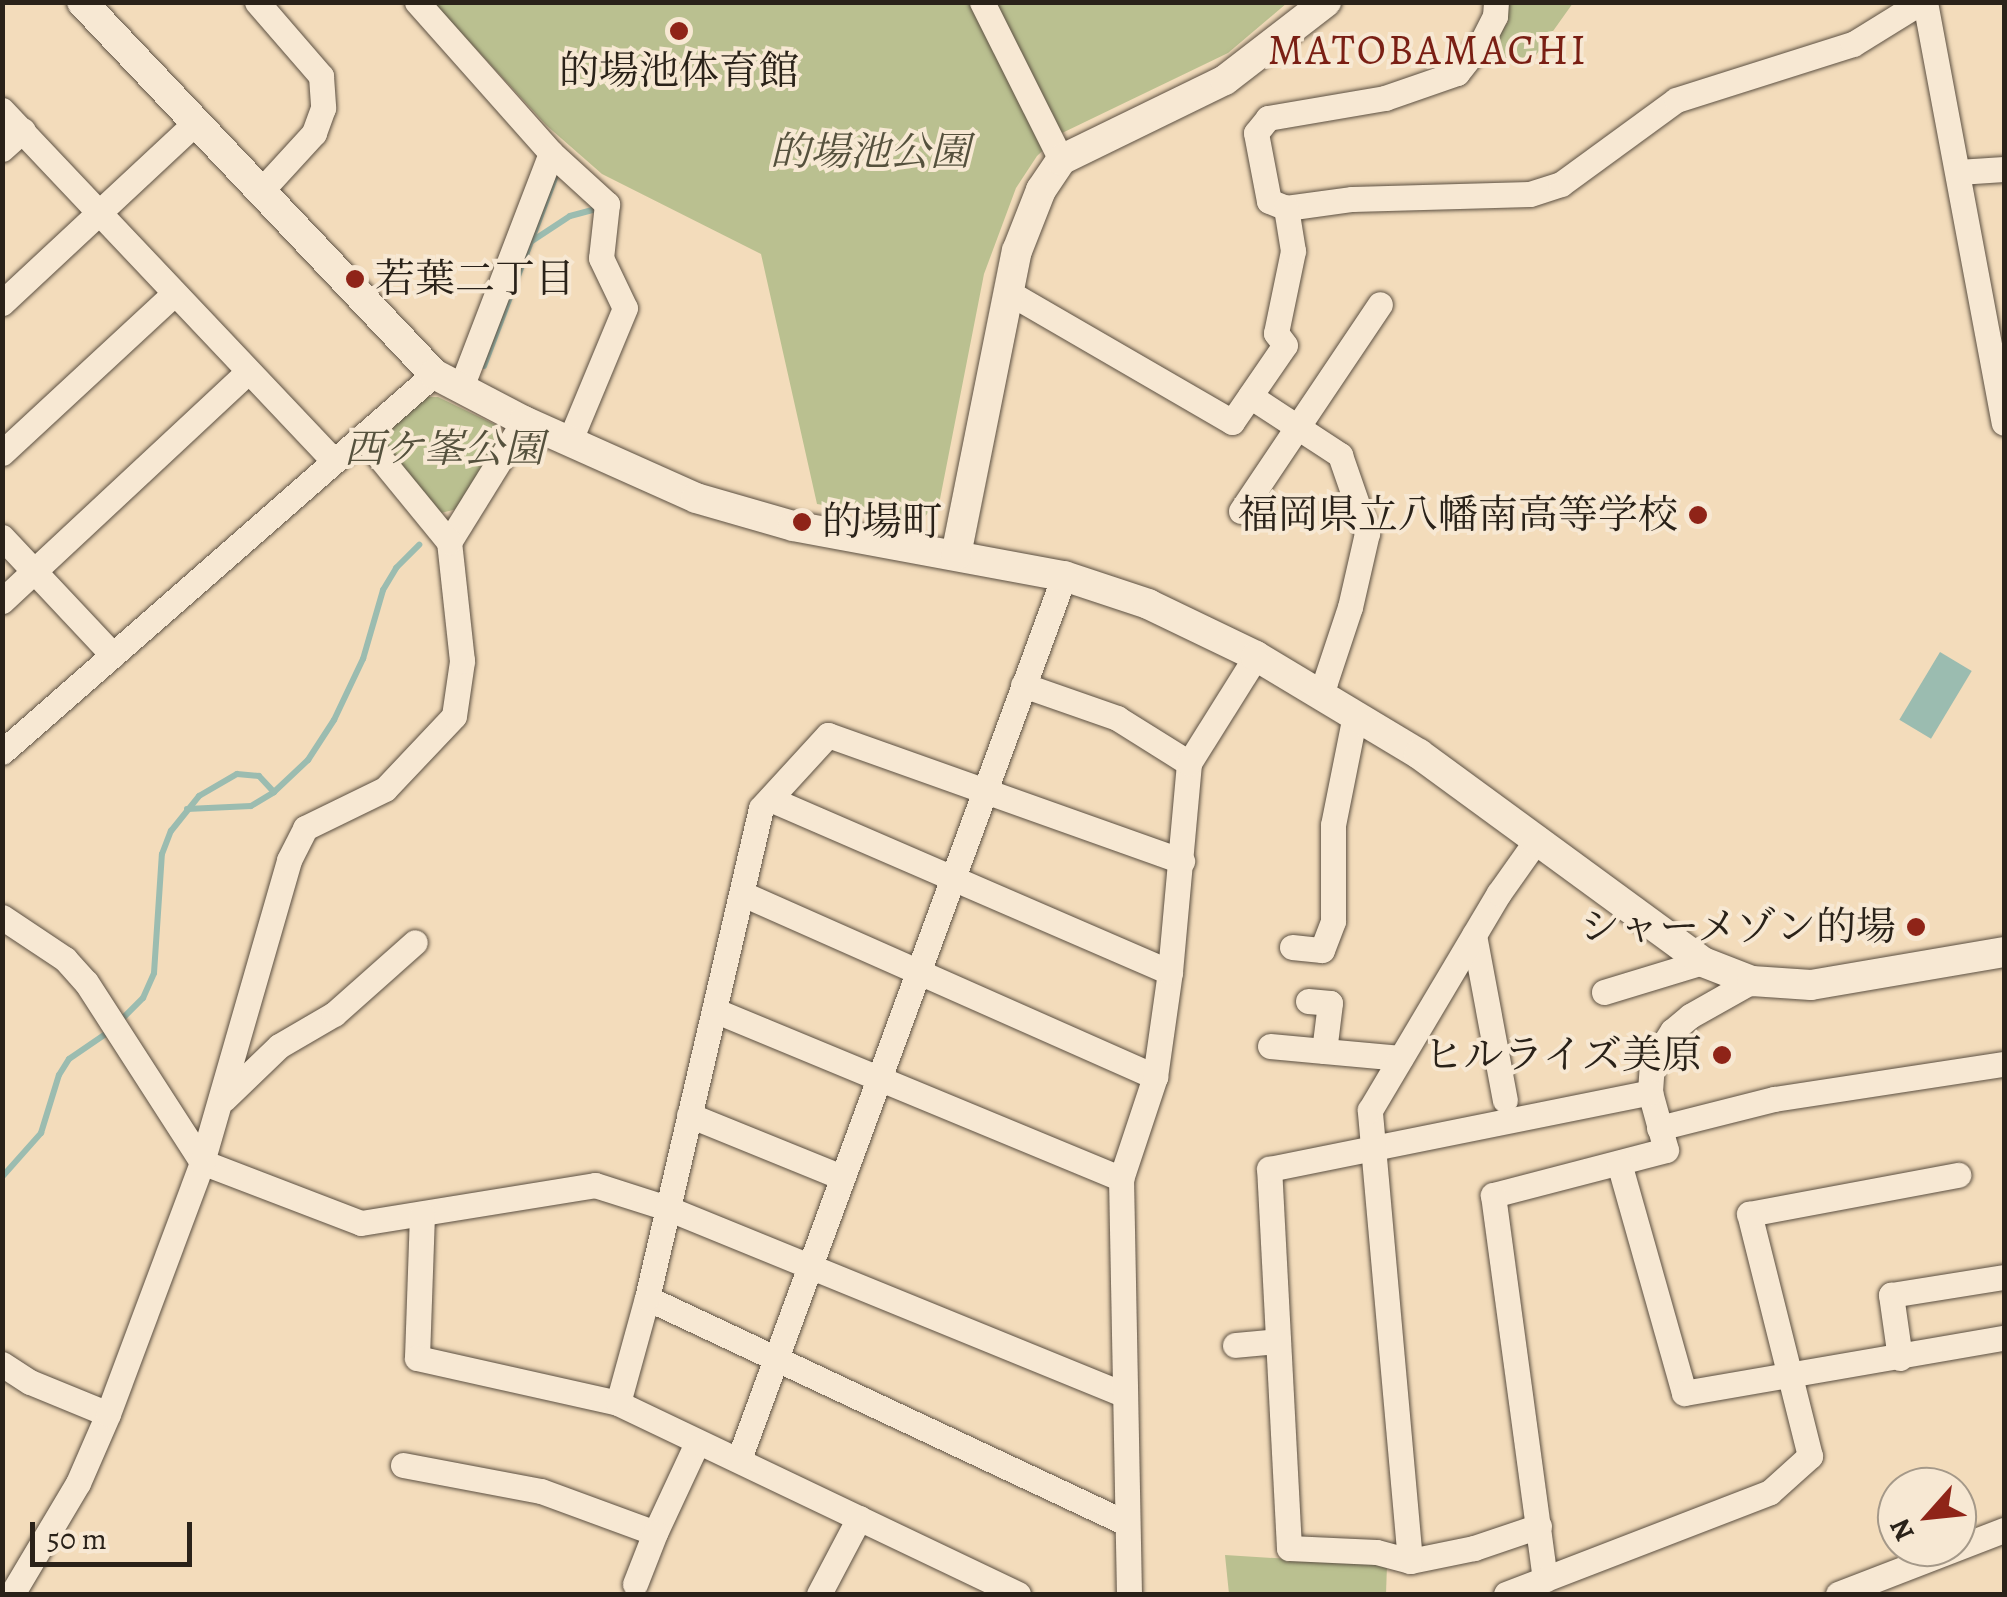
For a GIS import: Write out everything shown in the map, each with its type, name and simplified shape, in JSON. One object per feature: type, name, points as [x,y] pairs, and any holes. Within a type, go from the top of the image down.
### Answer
[{"type":"street","points":[[82,2],[194,124],[447,381],[524,421],[696,498],[793,526],[1064,576],[1148,604],[1256,656],[1355,715],[1538,838],[1703,962],[1752,981],[1812,985],[2004,952]]},
{"type":"street","points":[[257,2],[320,76],[323,108],[314,133],[260,192]]},
{"type":"street","points":[[416,2],[551,153],[606,204],[601,258],[625,308],[570,440]]},
{"type":"street","points":[[982,2],[1061,160]]},
{"type":"street","points":[[956,555],[1008,292],[1026,221],[1061,160],[1225,80],[1326,2]]},
{"type":"street","points":[[1496,2],[1496,16],[1483,40],[1457,73],[1385,98],[1268,118],[1256,134],[1269,201],[1286,208],[1352,200],[1530,194],[1561,184],[1676,100],[1853,44],[1923,2],[2004,423]]},
{"type":"street","points":[[2,110],[334,460]]},
{"type":"street","points":[[2,302],[194,124]]},
{"type":"street","points":[[2,149],[22,130]]},
{"type":"street","points":[[2,752],[334,460],[447,381],[551,153]]},
{"type":"street","points":[[1958,172],[2004,169]]},
{"type":"street","points":[[1008,292],[1232,422],[1285,345],[1276,333],[1293,251],[1286,208]]},
{"type":"street","points":[[2,453],[174,294]]},
{"type":"street","points":[[1242,512],[1380,304]]},
{"type":"street","points":[[2,601],[248,372]]},
{"type":"street","points":[[1250,396],[1340,455],[1367,533],[1350,607],[1325,682],[1316,693]]},
{"type":"street","points":[[449,542],[524,421]]},
{"type":"street","points":[[12,1594],[78,1482],[108,1414],[202,1162],[289,860],[306,828],[386,789],[454,716],[462,661],[449,542],[363,437]]},
{"type":"street","points":[[2,537],[113,655]]},
{"type":"street","points":[[739,1459],[1064,576]]},
{"type":"street","points":[[1129,1594],[1121,1179],[1155,1077],[1182,862],[1188,763],[1256,656]]},
{"type":"street","points":[[1023,685],[1116,718],[1188,763]]},
{"type":"street","points":[[1292,948],[1322,950],[1333,921],[1333,824],[1355,715]]},
{"type":"street","points":[[618,1403],[648,1298],[761,808],[828,735],[1182,862]]},
{"type":"street","points":[[770,799],[1170,972]]},
{"type":"street","points":[[1410,1562],[1370,1110],[1474,935],[1538,838]]},
{"type":"street","points":[[743,894],[1155,1077]]},
{"type":"street","points":[[2,917],[65,959],[103,1008],[202,1162],[361,1223],[594,1185],[667,1208],[1123,1394]]},
{"type":"street","points":[[1474,935],[1505,1100]]},
{"type":"street","points":[[220,1102],[279,1046],[334,1014],[415,942]]},
{"type":"street","points":[[1604,992],[1703,962]]},
{"type":"street","points":[[1546,1579],[1493,1195],[1666,1150],[1650,1092],[1652,1063],[1672,1031],[1752,981]]},
{"type":"street","points":[[1308,1001],[1330,1004],[1324,1050]]},
{"type":"street","points":[[714,1010],[1121,1179]]},
{"type":"street","points":[[1270,1046],[1401,1058]]},
{"type":"street","points":[[1660,1128],[1774,1099],[2004,1064]]},
{"type":"street","points":[[1539,1526],[1474,1548],[1410,1562],[1376,1552],[1289,1548],[1269,1169],[1650,1092]]},
{"type":"street","points":[[689,1115],[842,1177]]},
{"type":"street","points":[[1620,1163],[1684,1393],[2004,1338]]},
{"type":"street","points":[[1506,1594],[1770,1492],[1810,1456],[1749,1214],[1958,1175]]},
{"type":"street","points":[[422,1214],[416,1358],[618,1403],[1018,1594]]},
{"type":"street","points":[[1900,1358],[1892,1295],[2004,1277]]},
{"type":"street","points":[[648,1298],[1126,1524]]},
{"type":"street","points":[[1235,1345],[1278,1342]]},
{"type":"street","points":[[2,1364],[30,1382],[108,1414]]},
{"type":"street","points":[[635,1584],[697,1442]]},
{"type":"street","points":[[404,1464],[541,1492],[655,1533]]},
{"type":"street","points":[[819,1594],[859,1518]]},
{"type":"street","points":[[1838,1594],[2004,1530]]},
{"type":"green space","name":"的場池公園","points":[[434,3],[1287,3],[1228,53],[1060,134],[1037,156],[1016,188],[984,274],[940,499],[921,521],[817,504],[761,254],[602,174],[546,125]]},
{"type":"green space","points":[[1507,3],[1573,3],[1536,55],[1477,68],[1508,22]]},
{"type":"green space","name":"西ケ峯公園","points":[[419,397],[438,397],[496,425],[498,445],[457,509],[441,513],[387,448],[388,434]]},
{"type":"green space","points":[[1225,1555],[1387,1565],[1386,1594],[1229,1594]]},
{"type":"water","points":[[1940,652],[1972,671],[1931,739],[1899,720]]},
{"type":"waterway","points":[[484,366],[555,178]]},
{"type":"waterway","points":[[532,241],[570,216],[597,209]]},
{"type":"waterway","points":[[187,809],[251,806],[274,792],[308,760],[334,720],[363,659],[383,590],[396,568],[419,545]]},
{"type":"waterway","points":[[119,1022],[143,998],[154,973],[162,854],[171,831],[199,796],[237,774],[259,776],[274,792]]},
{"type":"waterway","points":[[2,1177],[41,1133],[59,1075],[69,1059],[110,1031]]},
{"type":"place","name":"的場池体育館","points":[[679,31]]},
{"type":"place","name":"若葉二丁目","points":[[355,279]]},
{"type":"place","name":"福岡県立八幡南高等学校","points":[[1698,515]]},
{"type":"place","name":"的場町","points":[[802,522]]},
{"type":"place","name":"シャーメゾン的場","points":[[1916,927]]},
{"type":"place","name":"ヒルライズ美原","points":[[1722,1055]]},
{"type":"district","name":"MATOBAMACHI","points":[[1428,50]]}]
